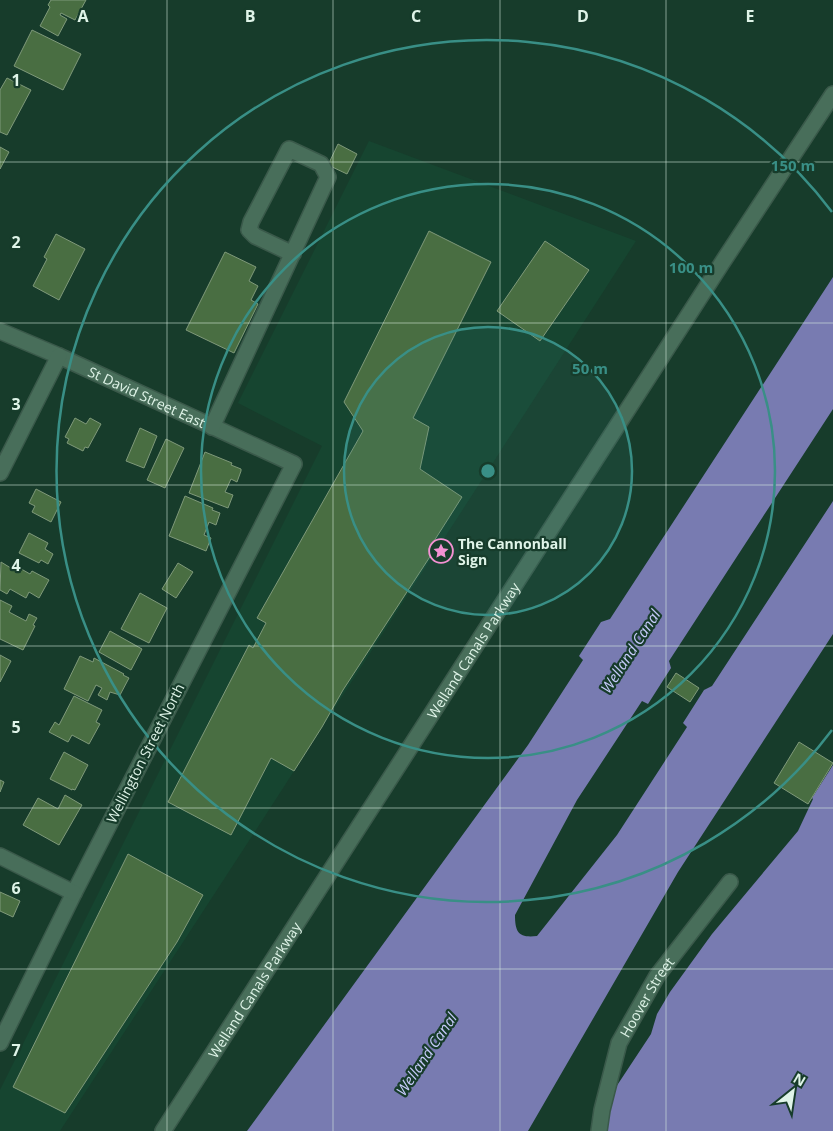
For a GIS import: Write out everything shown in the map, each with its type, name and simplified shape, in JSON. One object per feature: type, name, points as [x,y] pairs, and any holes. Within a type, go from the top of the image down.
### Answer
[{"type":"street","name":"Welland Canals Parkway","points":[[162,1131],[833,94]]},
{"type":"street","points":[[212,426],[293,254],[328,177],[321,164],[289,149],[251,222],[249,230],[255,236],[293,254]]},
{"type":"street","name":"St David Street East","points":[[0,331],[59,356],[294,464]]},
{"type":"street","points":[[0,474],[59,356]]},
{"type":"street","name":"Wellington Street North","points":[[0,1043],[74,893],[294,464]]},
{"type":"street","points":[[0,856],[74,893]]},
{"type":"street","name":"Hoover Street","points":[[599,1131],[602,1110],[619,1043],[657,976],[730,882]]},
{"type":"shaded area","points":[[369,141],[636,241],[60,1131],[0,1131],[0,1090],[322,446],[238,403]]},
{"type":"water","name":"Welland Canal","points":[[833,277],[833,409],[669,661],[671,668],[648,704],[642,701],[577,800],[515,915],[519,933],[526,936],[537,936],[617,835],[687,727],[683,723],[704,690],[712,686],[833,501],[833,634],[678,872],[528,1131],[247,1131],[528,745],[583,660],[579,656],[601,622],[610,619]]},
{"type":"water","points":[[833,765],[833,1131],[607,1131],[607,1118],[616,1087],[651,1034],[657,1014],[670,992],[712,934],[798,831],[812,798]]},
{"type":"building","points":[[51,0],[86,0],[75,20],[61,13],[60,15],[67,19],[58,36],[40,26],[50,7],[48,5]]},
{"type":"building","points":[[32,30],[81,54],[63,90],[14,66]]},
{"type":"building","points":[[7,78],[31,90],[7,135],[0,132],[0,90]]},
{"type":"building","points":[[338,144],[357,154],[347,174],[328,165]]},
{"type":"building","points":[[0,147],[9,152],[0,169]]},
{"type":"building","points":[[429,231],[491,262],[413,418],[429,427],[420,469],[462,497],[429,549],[433,552],[343,690],[294,771],[271,758],[231,835],[168,802],[249,645],[253,648],[266,623],[257,618],[363,431],[344,402]]},
{"type":"building","points":[[56,234],[85,249],[59,300],[33,286],[47,259],[44,257]]},
{"type":"building","points":[[545,241],[589,270],[540,341],[497,311]]},
{"type":"building","points":[[225,252],[256,267],[249,281],[258,286],[251,300],[258,304],[234,353],[186,330]]},
{"type":"building","points":[[75,418],[86,424],[90,418],[101,424],[88,448],[85,447],[83,451],[67,443],[69,439],[65,437]]},
{"type":"building","points":[[140,428],[157,436],[144,468],[126,461]]},
{"type":"building","points":[[166,439],[184,448],[165,488],[147,480]]},
{"type":"building","points":[[205,452],[232,463],[231,465],[241,469],[237,482],[231,479],[225,492],[233,495],[228,508],[189,493]]},
{"type":"building","points":[[36,489],[61,502],[51,522],[32,512],[35,506],[29,503]]},
{"type":"building","points":[[185,496],[220,513],[216,525],[209,522],[204,535],[211,538],[206,551],[169,536]]},
{"type":"building","points":[[29,533],[48,543],[45,549],[53,554],[48,564],[41,560],[39,563],[19,553]]},
{"type":"building","points":[[1,562],[14,570],[16,566],[30,574],[32,571],[49,580],[39,598],[29,592],[26,598],[10,589],[7,594],[0,590]]},
{"type":"building","points":[[178,563],[193,572],[176,598],[162,589]]},
{"type":"building","points":[[140,593],[167,608],[149,643],[121,629]]},
{"type":"building","points":[[0,600],[12,606],[9,612],[26,621],[29,614],[37,618],[23,650],[0,639]]},
{"type":"building","points":[[110,631],[142,649],[131,670],[99,652]]},
{"type":"building","points":[[0,655],[11,661],[0,682]]},
{"type":"building","points":[[80,656],[93,662],[94,658],[129,678],[120,695],[110,692],[107,700],[98,695],[102,688],[96,685],[88,701],[64,689]]},
{"type":"building","points":[[676,673],[699,688],[690,702],[667,687]]},
{"type":"building","points":[[74,696],[102,710],[96,722],[100,724],[89,744],[72,735],[68,742],[49,732],[55,722],[59,725]]},
{"type":"building","points":[[799,742],[833,763],[808,804],[774,783]]},
{"type":"building","points":[[64,752],[88,765],[75,790],[50,779]]},
{"type":"building","points":[[0,780],[4,782],[0,792]]},
{"type":"building","points":[[65,795],[82,805],[59,845],[23,825],[38,798],[58,809]]},
{"type":"building","points":[[128,854],[203,895],[177,942],[65,1113],[13,1087]]},
{"type":"building","points":[[0,892],[20,901],[13,917],[0,911]]},
{"type":"place","name":"The Cannonball Sign","points":[[441,551]]}]
